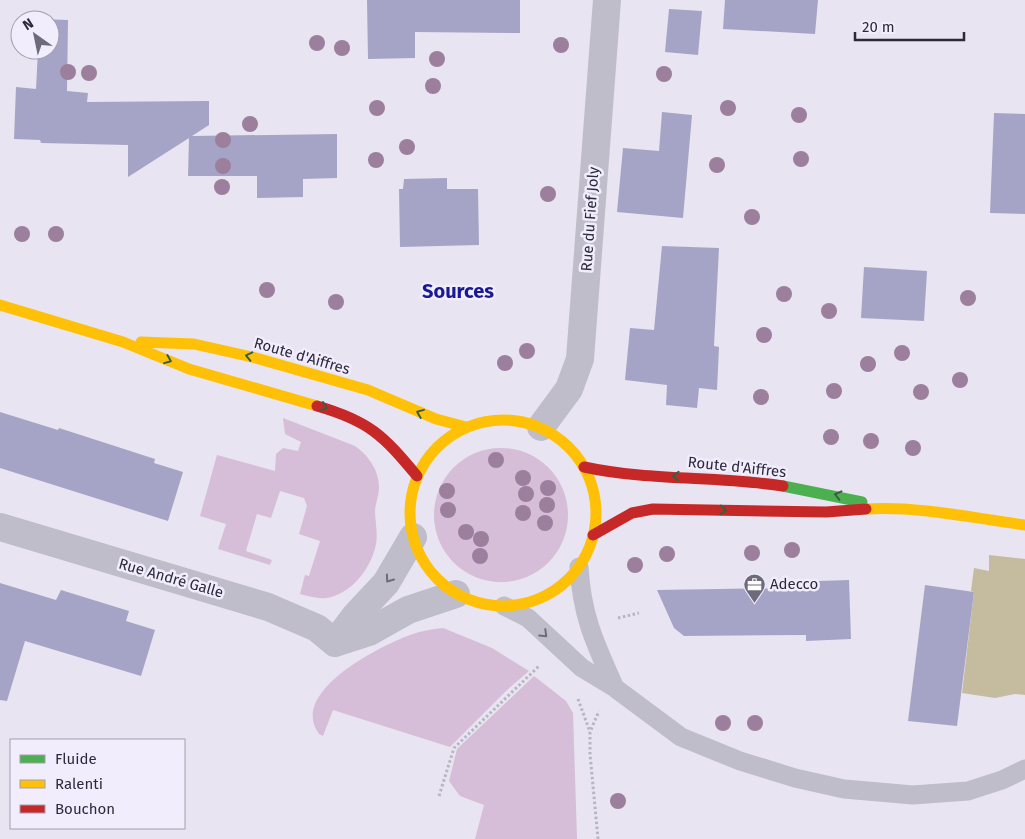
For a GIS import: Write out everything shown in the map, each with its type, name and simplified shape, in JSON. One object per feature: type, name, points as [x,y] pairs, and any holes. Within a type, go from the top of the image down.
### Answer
[{"type":"main road","name":"Route d'Aiffres","points":[[0,305],[123,342],[189,368],[294,398],[360,420],[376,430],[392,444],[417,476]]},
{"type":"main road","name":"Route d'Aiffres","points":[[123,342],[194,344],[252,357],[368,390],[422,414],[466,426]]},
{"type":"main road","points":[[490,420],[513,420],[541,427],[572,449],[584,467],[593,489],[596,512],[593,536],[578,567],[564,583],[546,595],[526,603],[504,606],[480,603],[456,594],[437,579],[422,559],[413,537],[410,516],[411,496],[417,476],[429,456],[446,439],[466,426],[490,420]]},
{"type":"main road","name":"Route d'Aiffres","points":[[584,467],[632,476],[680,476],[780,486],[833,494],[885,508]]},
{"type":"main road","name":"Route d'Aiffres","points":[[593,536],[632,513],[653,509],[826,512],[885,508],[934,512],[1025,525]]},
{"type":"street","name":"Rue du Fief Joly","points":[[541,427],[569,389],[580,359],[607,0]]},
{"type":"street","name":"Rue André Galle","points":[[0,527],[268,607],[317,628],[336,643]]},
{"type":"street","points":[[336,643],[356,615],[386,583],[413,537]]},
{"type":"street","points":[[336,643],[369,632],[408,610],[456,594]]},
{"type":"lane","points":[[578,567],[581,597],[589,630],[615,688]]},
{"type":"lane","points":[[504,606],[528,618],[582,668],[615,688],[681,737],[710,750],[795,778],[844,789],[914,795],[942,795],[968,792],[1025,769]]},
{"type":"path","points":[[589,630],[606,621],[639,613]]},
{"type":"path","points":[[439,796],[454,748],[559,648]]},
{"type":"path","points":[[598,839],[590,754],[590,732],[600,707],[615,688]]},
{"type":"shaded area","points":[[283,418],[355,446],[368,458],[375,469],[379,481],[379,493],[375,510],[377,536],[374,553],[365,570],[352,586],[335,596],[320,598],[300,594],[305,575],[309,576],[320,541],[299,534],[307,506],[304,498],[280,491],[271,518],[257,514],[246,551],[272,560],[270,565],[218,549],[226,524],[200,516],[217,455],[275,471],[276,454],[283,448],[298,451],[301,442],[285,434]]},
{"type":"shaded area","points":[[501,448],[527,453],[538,459],[548,468],[557,478],[563,489],[568,515],[563,541],[557,552],[548,562],[538,571],[527,577],[501,582],[475,577],[464,571],[454,562],[445,552],[439,541],[434,515],[439,489],[445,478],[454,468],[464,459],[475,453]]},
{"type":"shaded area","points":[[989,555],[1025,559],[1025,695],[1015,694],[995,698],[962,693],[974,592],[971,591],[974,568],[989,571]]},
{"type":"shaded area","points":[[443,628],[492,648],[529,671],[508,689],[450,747],[333,710],[323,736],[319,734],[313,718],[316,702],[326,687],[342,673],[360,660],[396,641],[418,632]]},
{"type":"shaded area","points":[[534,676],[566,701],[573,713],[577,839],[475,839],[484,805],[460,796],[449,781],[457,749]]},
{"type":"building","points":[[367,0],[520,0],[520,33],[415,32],[415,58],[368,59]]},
{"type":"building","points":[[725,0],[818,0],[815,34],[723,29]]},
{"type":"building","points":[[669,9],[702,11],[698,55],[665,52]]},
{"type":"building","points":[[60,20],[68,20],[67,91],[88,93],[87,102],[209,101],[209,125],[192,136],[337,134],[337,178],[303,179],[303,197],[257,198],[257,176],[188,176],[189,138],[128,177],[128,145],[41,143],[40,140],[14,139],[16,87],[36,89],[37,60],[60,60]]},
{"type":"building","points":[[662,112],[692,115],[683,218],[617,212],[623,148],[659,151]]},
{"type":"building","points":[[994,113],[1025,114],[1025,214],[990,213]]},
{"type":"building","points":[[447,178],[447,189],[478,189],[479,245],[400,247],[399,189],[403,189],[404,179]]},
{"type":"building","points":[[662,246],[719,248],[714,346],[719,347],[717,390],[699,388],[697,408],[666,405],[667,385],[625,380],[630,328],[654,330]]},
{"type":"building","points":[[864,267],[927,271],[924,321],[861,318]]},
{"type":"building","points":[[0,412],[58,430],[59,428],[155,459],[154,463],[183,472],[168,521],[0,468]]},
{"type":"building","name":"Adecco","points":[[849,580],[851,639],[806,641],[806,635],[684,636],[674,628],[657,590],[787,588],[788,582]]},
{"type":"building","points":[[0,583],[56,600],[61,590],[129,611],[126,621],[155,630],[141,676],[25,641],[7,701],[0,700]]},
{"type":"building","points":[[925,585],[974,592],[957,726],[908,721]]},
{"type":"traffic: fast","points":[[783,486],[862,502]]},
{"type":"traffic: slow","points":[[0,305],[123,342],[189,369],[317,406]]},
{"type":"traffic: slow","points":[[141,342],[194,344],[252,357],[368,390],[436,419],[466,427]]},
{"type":"traffic: slow","points":[[503,420],[539,427],[569,447],[589,477],[596,513],[589,549],[569,579],[539,599],[503,606],[467,599],[437,579],[417,549],[410,513],[417,477],[437,447],[467,427],[503,420]]},
{"type":"traffic: slow","points":[[866,509],[926,511],[1025,525]]},
{"type":"traffic: jam","points":[[317,406],[350,418],[374,431],[417,476]]},
{"type":"traffic: jam","points":[[584,467],[658,477],[783,486]]},
{"type":"traffic: jam","points":[[593,535],[632,513],[653,509],[826,512],[866,509]]},
{"type":"place","name":"Adecco","points":[[754,603]]},
{"type":"district","name":"Sources","points":[[458,291]]}]
